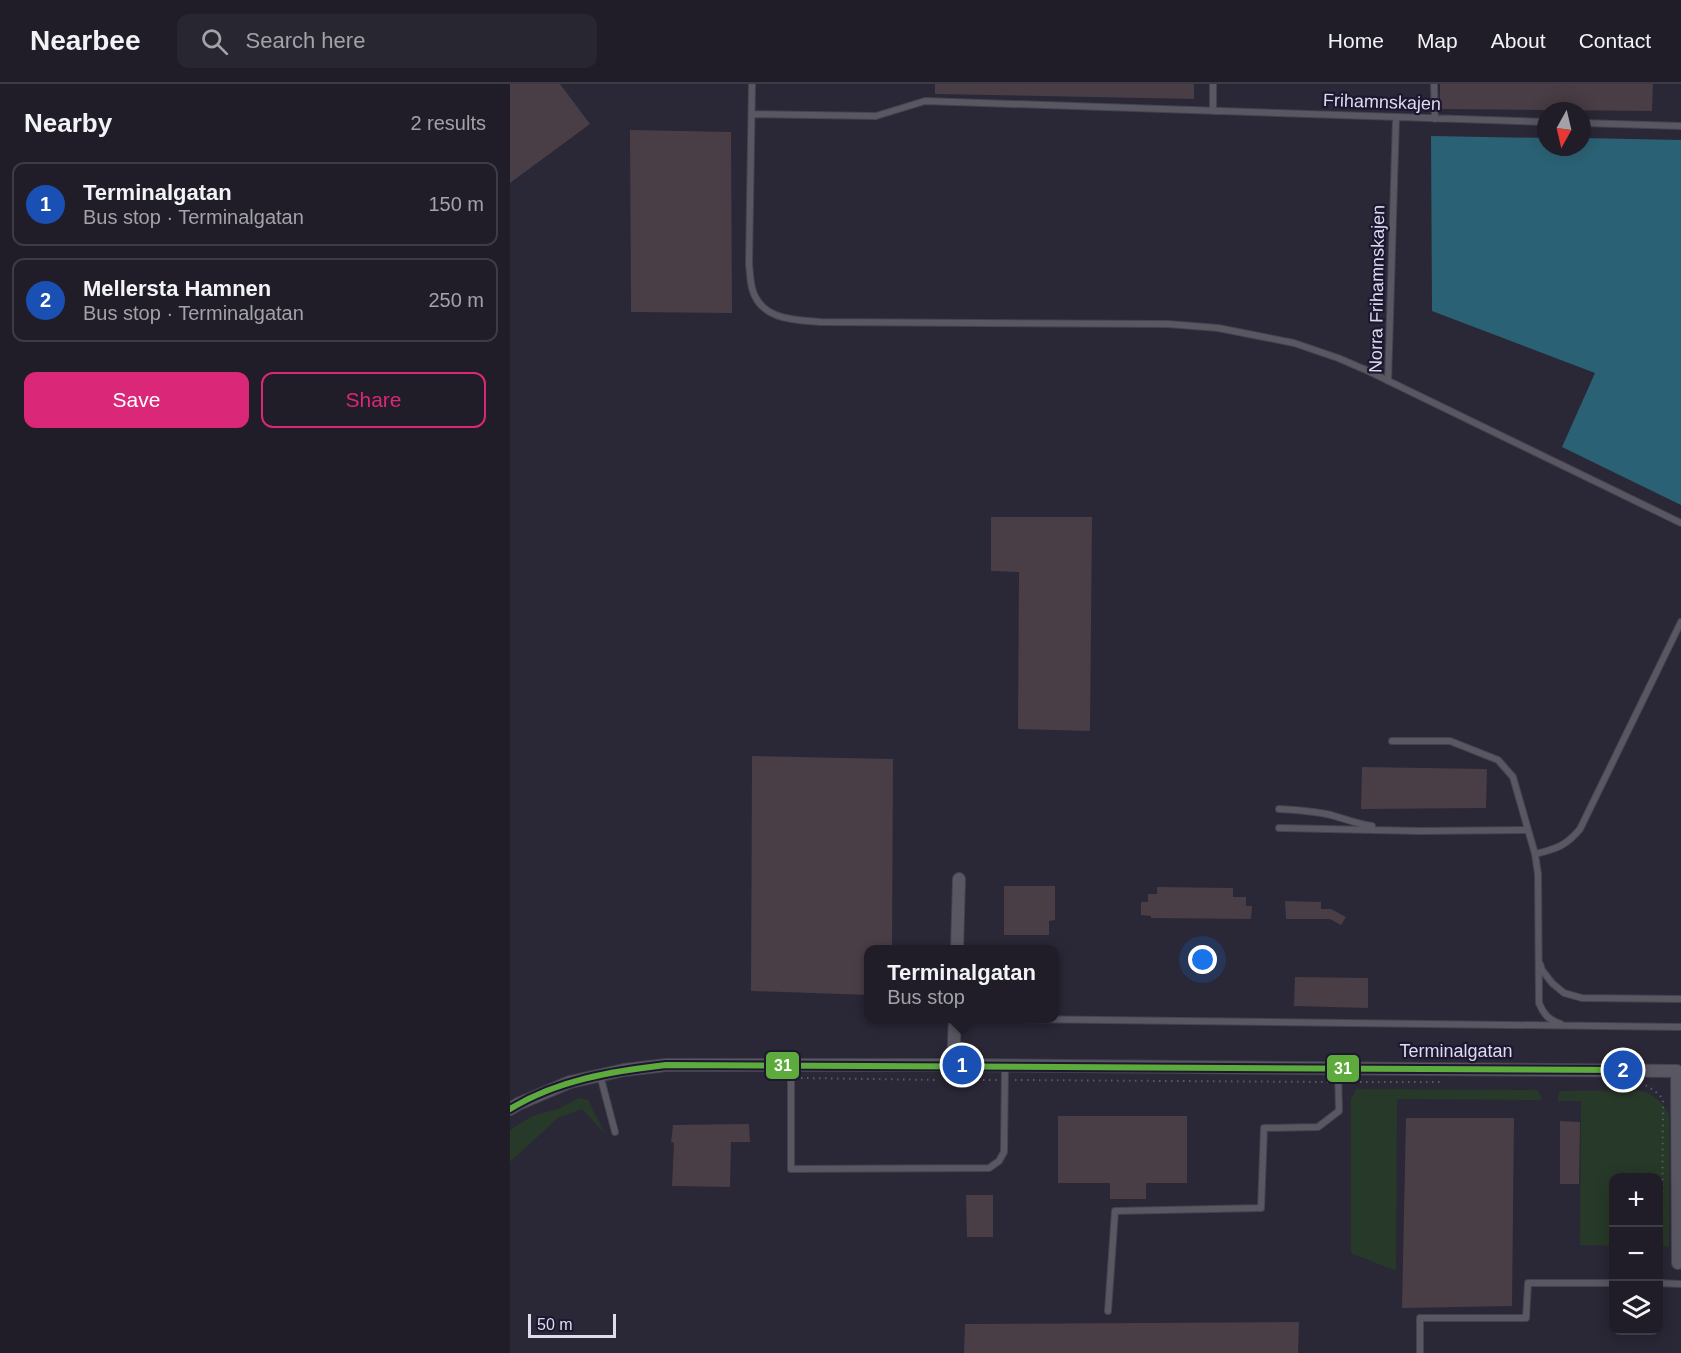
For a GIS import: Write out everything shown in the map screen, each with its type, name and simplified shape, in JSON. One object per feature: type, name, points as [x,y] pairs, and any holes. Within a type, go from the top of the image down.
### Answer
[{"type":"street","points":[[957,945],[959,879]]},
{"type":"street","points":[[953,1065],[955,1023]]},
{"type":"street","name":"Terminalgatan","points":[[510,1109],[570,1082],[624,1070],[666,1065],[1005,1065],[1338,1075],[1680,1072],[1678,1263]]},
{"type":"lane","points":[[752,84],[749,264],[753,290],[762,307],[783,319],[820,322],[1168,324],[1218,328],[1294,343],[1338,358],[1388,381]]},
{"type":"lane","points":[[1213,111],[1214,84]]},
{"type":"lane","points":[[1434,84],[1435,119]]},
{"type":"lane","name":"Frihamnskajen","points":[[752,114],[876,116],[926,101],[1537,122]]},
{"type":"lane","name":"Norra Frihamnskajen","points":[[1396,118],[1388,381],[1681,523]]},
{"type":"lane","points":[[1591,123],[1681,126]]},
{"type":"lane","points":[[1535,854],[1569,842],[1580,829],[1681,622]]},
{"type":"lane","points":[[1392,741],[1450,741],[1498,760],[1513,777],[1535,854],[1538,874],[1539,1003],[1543,1013],[1550,1020],[1564,1025]]},
{"type":"lane","points":[[1280,809],[1330,815],[1366,825],[1420,831]]},
{"type":"lane","points":[[1280,828],[1420,831],[1528,830]]},
{"type":"lane","points":[[1538,957],[1542,970],[1564,993],[1582,998],[1681,999]]},
{"type":"lane","points":[[1059,1019],[1681,1027]]},
{"type":"lane","points":[[791,1065],[791,1168],[989,1168],[999,1161],[1004,1152],[1005,1065]]},
{"type":"lane","points":[[1108,1311],[1115,1211],[1261,1208],[1264,1128],[1318,1127],[1339,1111],[1338,1075]]},
{"type":"lane","points":[[600,1076],[615,1132]]},
{"type":"lane","points":[[1420,1353],[1420,1318],[1526,1318],[1528,1283],[1609,1283]]},
{"type":"lane","points":[[1663,1283],[1681,1284]]},
{"type":"path","points":[[965,1080],[1338,1075],[1443,1082]]},
{"type":"path","points":[[790,1078],[939,1080]]},
{"type":"path","points":[[1638,1083],[1649,1086],[1663,1099],[1662,1227]]},
{"type":"green space","points":[[1356,1089],[1538,1090],[1542,1100],[1397,1099],[1396,1271],[1351,1253],[1351,1099]]},
{"type":"green space","points":[[1637,1090],[1656,1098],[1663,1105],[1669,1114],[1669,1247],[1663,1246],[1663,1173],[1609,1173],[1609,1246],[1580,1245],[1581,1101],[1558,1101],[1560,1091]]},
{"type":"green space","points":[[579,1098],[588,1100],[605,1134],[582,1109],[558,1118],[510,1162],[510,1130],[532,1116],[558,1109]]},
{"type":"water","points":[[1431,136],[1537,138],[1537,156],[1591,156],[1591,138],[1681,140],[1681,505],[1562,447],[1595,373],[1432,311]]},
{"type":"building","points":[[510,84],[560,84],[590,124],[510,183]]},
{"type":"building","points":[[935,84],[1194,84],[1194,99],[935,94]]},
{"type":"building","points":[[1440,84],[1653,84],[1652,111],[1591,110],[1591,102],[1537,102],[1537,110],[1440,109]]},
{"type":"building","points":[[630,130],[731,132],[732,313],[631,312]]},
{"type":"building","points":[[991,517],[1092,517],[1090,731],[1018,729],[1019,572],[991,571]]},
{"type":"building","points":[[752,756],[893,759],[892,945],[864,945],[864,995],[751,991]]},
{"type":"building","points":[[1362,767],[1487,769],[1486,808],[1361,809]]},
{"type":"building","points":[[1004,886],[1055,886],[1055,920],[1049,921],[1049,935],[1004,935]]},
{"type":"building","points":[[1157,887],[1233,888],[1233,897],[1246,897],[1246,906],[1252,906],[1251,919],[1151,918],[1151,916],[1141,915],[1141,902],[1148,902],[1148,894],[1157,894]]},
{"type":"building","points":[[1285,901],[1321,902],[1321,909],[1331,909],[1346,917],[1341,925],[1330,919],[1286,919]]},
{"type":"building","points":[[1295,977],[1368,978],[1368,1008],[1294,1006]]},
{"type":"building","points":[[1058,1116],[1187,1116],[1187,1183],[1146,1183],[1146,1199],[1110,1199],[1110,1183],[1058,1183]]},
{"type":"building","points":[[1406,1118],[1514,1118],[1512,1306],[1402,1308]]},
{"type":"building","points":[[1560,1121],[1580,1122],[1579,1184],[1560,1184]]},
{"type":"building","points":[[749,1124],[750,1142],[731,1142],[730,1187],[672,1186],[673,1125]]},
{"type":"building","points":[[966,1195],[993,1195],[993,1237],[967,1237]]},
{"type":"building","points":[[1299,1322],[1298,1353],[964,1353],[965,1324]]},
{"type":"transit line","name":"31","points":[[510,1109],[547,1091],[586,1078],[666,1065],[1623,1070]]},
{"type":"place","name":"Terminalgatan","points":[[962,1065]]},
{"type":"place","name":"Mellersta Hamnen","points":[[1623,1070]]}]
